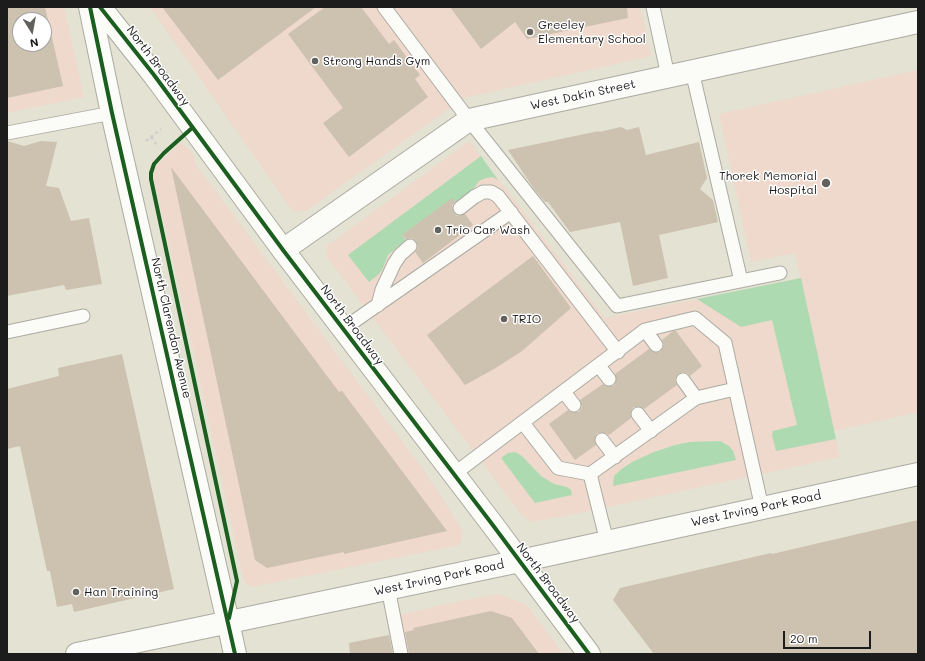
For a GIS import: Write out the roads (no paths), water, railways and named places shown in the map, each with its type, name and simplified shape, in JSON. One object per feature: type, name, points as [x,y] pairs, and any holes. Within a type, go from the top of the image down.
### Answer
[{"type":"main road","name":"North Clarendon Avenue","points":[[90,7],[112,113],[235,654]]},
{"type":"main road","name":"North Broadway","points":[[100,7],[154,75],[343,330],[454,474],[589,654]]},
{"type":"main road","name":"West Dakin Street","points":[[283,250],[469,120],[918,22]]},
{"type":"main road","name":"West Irving Park Road","points":[[77,654],[520,561],[918,474]]},
{"type":"lane","points":[[384,7],[469,120],[617,306],[780,273]]},
{"type":"lane","points":[[653,7],[668,76]]},
{"type":"lane","points":[[692,71],[740,281]]},
{"type":"lane","points":[[7,133],[112,113]]},
{"type":"lane","points":[[460,208],[483,192],[491,192],[498,196],[618,352]]},
{"type":"lane","points":[[343,330],[511,212]]},
{"type":"lane","points":[[378,305],[382,290],[394,264],[400,255],[410,246]]},
{"type":"lane","points":[[7,332],[83,316]]},
{"type":"lane","points":[[454,474],[618,352],[645,330],[695,318],[725,343],[762,508]]},
{"type":"lane","points":[[645,330],[656,345]]},
{"type":"lane","points":[[598,366],[609,379]]},
{"type":"lane","points":[[683,380],[696,398]]},
{"type":"lane","points":[[523,423],[558,468],[590,474],[696,398],[736,389]]},
{"type":"lane","points":[[564,392],[574,405]]},
{"type":"lane","points":[[638,414],[652,431]]},
{"type":"lane","points":[[602,440],[615,457]]},
{"type":"lane","points":[[590,474],[607,542]]},
{"type":"lane","points":[[388,588],[401,654]]},
{"type":"place","name":"Greeley Elementary School","points":[[530,32]]},
{"type":"place","name":"Strong Hands Gym","points":[[315,61]]},
{"type":"place","name":"Thorek Memorial Hospital","points":[[826,183]]},
{"type":"place","name":"Trio Car Wash","points":[[438,230]]},
{"type":"place","name":"TRIO","points":[[504,319]]},
{"type":"place","name":"Han Training","points":[[76,592]]}]
